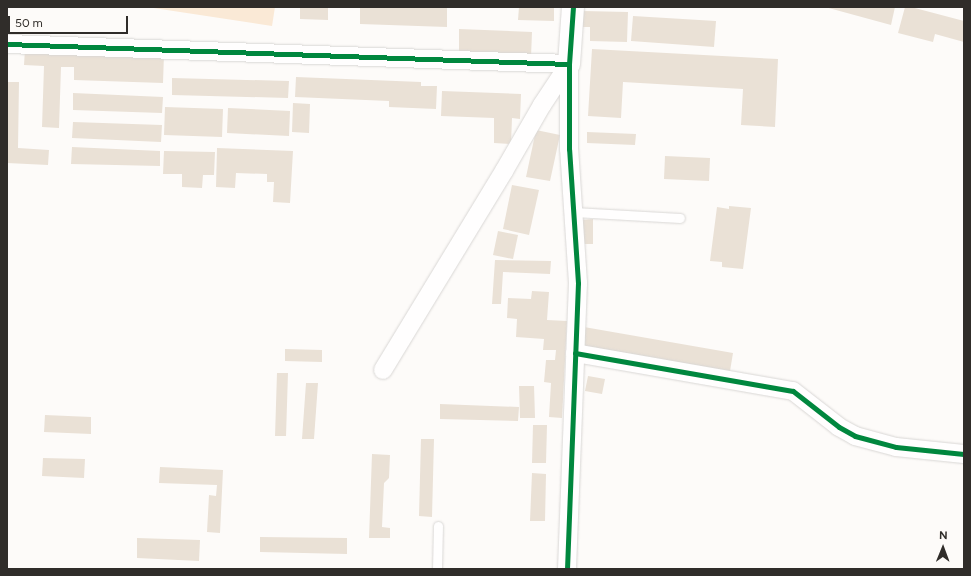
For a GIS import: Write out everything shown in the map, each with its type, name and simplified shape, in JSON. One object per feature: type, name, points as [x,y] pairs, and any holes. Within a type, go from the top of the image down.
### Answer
[{"type":"street","points":[[568,569],[578,283],[569,149],[569,64],[573,7]]},
{"type":"street","points":[[7,44],[569,64]]},
{"type":"street","points":[[383,370],[504,171],[542,105],[569,64]]},
{"type":"street","points":[[575,353],[794,391],[839,427],[855,436],[896,447],[964,454]]},
{"type":"lane","points":[[574,212],[680,218]]},
{"type":"lane","points":[[436,569],[438,526]]},
{"type":"shaded area","points":[[147,7],[275,7],[272,26]]},
{"type":"building","points":[[300,7],[328,7],[328,20],[300,19]]},
{"type":"building","points":[[360,7],[447,7],[447,27],[360,24]]},
{"type":"building","points":[[519,7],[554,7],[554,21],[518,20]]},
{"type":"building","points":[[825,7],[895,7],[891,25]]},
{"type":"building","points":[[905,7],[911,7],[964,21],[964,42],[935,34],[933,42],[898,33]]},
{"type":"building","points":[[583,11],[628,12],[627,42],[590,41],[590,27],[583,27]]},
{"type":"building","points":[[633,16],[716,21],[714,47],[631,41]]},
{"type":"building","points":[[459,29],[532,32],[531,57],[459,54]]},
{"type":"building","points":[[25,49],[164,54],[163,83],[74,80],[74,67],[61,67],[59,128],[42,127],[44,66],[24,65]]},
{"type":"building","points":[[592,49],[778,59],[775,127],[741,125],[743,89],[623,82],[621,118],[588,116]]},
{"type":"building","points":[[296,77],[421,82],[421,86],[437,86],[436,109],[389,107],[389,101],[295,97]]},
{"type":"building","points":[[172,78],[289,81],[288,98],[172,95]]},
{"type":"building","points":[[7,82],[19,82],[18,148],[49,150],[48,165],[7,163]]},
{"type":"building","points":[[442,91],[521,94],[520,119],[512,118],[511,144],[494,143],[494,118],[441,116]]},
{"type":"building","points":[[73,93],[163,97],[162,113],[73,110]]},
{"type":"building","points":[[293,103],[310,104],[309,133],[292,132]]},
{"type":"building","points":[[165,107],[223,109],[222,137],[164,135]]},
{"type":"building","points":[[228,108],[290,111],[289,136],[227,133]]},
{"type":"building","points":[[73,122],[162,125],[161,142],[72,138]]},
{"type":"building","points":[[536,130],[560,135],[550,181],[526,177]]},
{"type":"building","points":[[587,132],[636,134],[635,145],[587,143]]},
{"type":"building","points":[[72,147],[160,151],[160,166],[71,164]]},
{"type":"building","points":[[217,148],[293,151],[290,203],[273,202],[274,182],[267,182],[267,174],[236,173],[235,188],[216,187]]},
{"type":"building","points":[[164,151],[215,152],[214,175],[203,175],[202,188],[182,187],[182,174],[163,174]]},
{"type":"building","points":[[665,156],[710,158],[709,181],[664,179]]},
{"type":"building","points":[[512,185],[539,190],[529,235],[503,229]]},
{"type":"building","points":[[729,206],[751,208],[743,269],[722,267],[722,262],[710,261],[717,207],[729,209]]},
{"type":"building","points":[[593,219],[593,244],[581,244],[581,220]]},
{"type":"building","points":[[498,231],[518,235],[513,259],[493,255]]},
{"type":"building","points":[[495,260],[551,261],[550,274],[503,272],[501,304],[492,304]]},
{"type":"building","points":[[532,291],[549,292],[547,320],[567,321],[562,418],[549,417],[551,383],[544,382],[546,360],[555,360],[556,350],[543,350],[544,339],[516,337],[517,319],[507,318],[508,298],[531,299]]},
{"type":"building","points":[[584,327],[733,353],[729,377],[585,352]]},
{"type":"building","points":[[285,349],[322,350],[322,362],[285,361]]},
{"type":"building","points":[[277,373],[288,373],[286,436],[275,436]]},
{"type":"building","points":[[588,376],[605,379],[602,394],[585,391]]},
{"type":"building","points":[[306,383],[318,383],[314,439],[302,439]]},
{"type":"building","points":[[519,386],[534,386],[535,418],[520,418]]},
{"type":"building","points":[[440,404],[519,407],[518,421],[440,419]]},
{"type":"building","points":[[45,415],[91,417],[91,434],[44,432]]},
{"type":"building","points":[[533,425],[547,425],[546,463],[532,463]]},
{"type":"building","points":[[421,439],[434,439],[432,517],[419,516]]},
{"type":"building","points":[[372,454],[390,455],[389,478],[384,483],[382,527],[390,528],[390,538],[369,538]]},
{"type":"building","points":[[43,458],[85,459],[84,478],[42,476]]},
{"type":"building","points":[[160,467],[223,470],[220,533],[207,532],[209,495],[216,496],[217,485],[159,483]]},
{"type":"building","points":[[532,473],[546,474],[545,521],[530,521]]},
{"type":"building","points":[[260,537],[347,538],[347,554],[260,552]]},
{"type":"building","points":[[137,538],[200,540],[199,561],[137,558]]},
{"type":"cycle path","points":[[567,569],[578,283],[569,149],[569,64],[573,7]]},
{"type":"cycle path","points":[[7,44],[569,64]]},
{"type":"cycle path","points":[[575,353],[793,391],[839,427],[855,436],[896,447],[964,454]]}]
